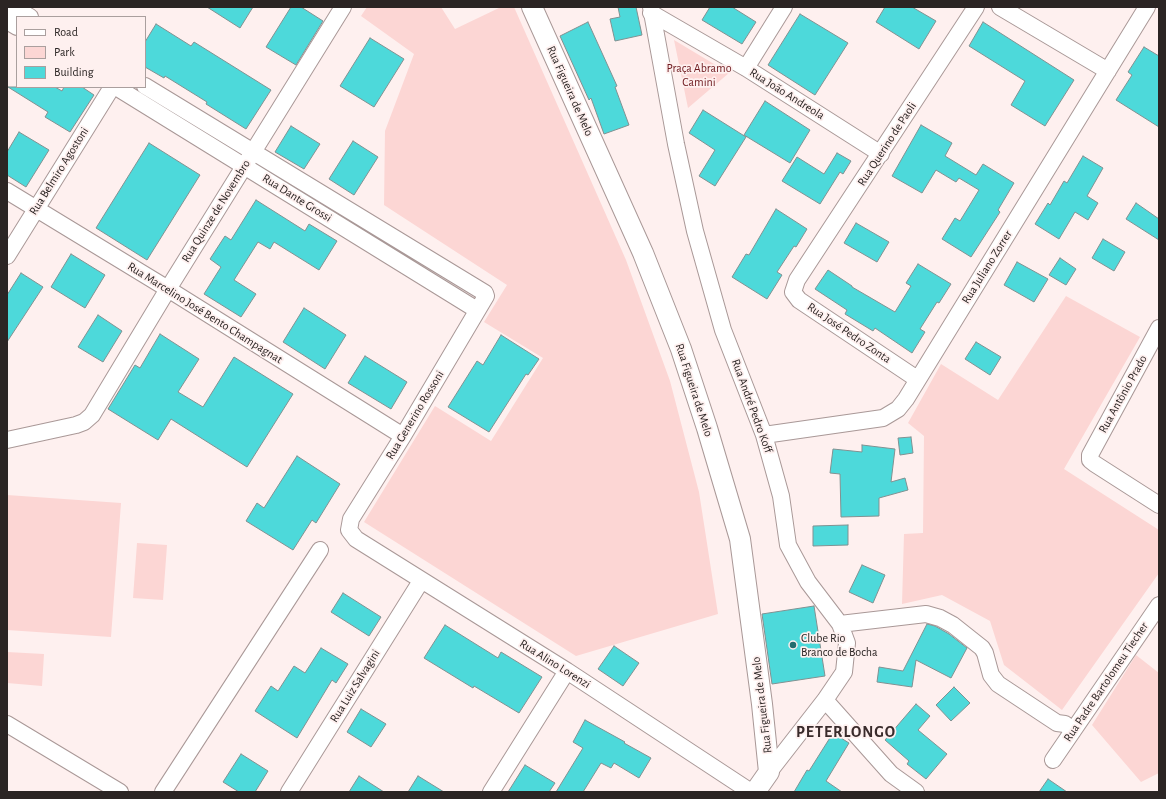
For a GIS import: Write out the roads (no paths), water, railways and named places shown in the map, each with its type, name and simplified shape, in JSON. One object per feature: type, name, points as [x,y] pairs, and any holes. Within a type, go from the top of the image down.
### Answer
[{"type":"main road","name":"Rua Figueira de Melo","points":[[532,7],[643,253],[681,349],[707,428],[740,539],[762,704],[769,772]]},
{"type":"main road","points":[[755,792],[769,772]]},
{"type":"street","points":[[13,7],[28,16]]},
{"type":"street","name":"Rua Quinze de Novembro","points":[[7,440],[76,425],[84,422],[92,415],[168,289],[343,7]]},
{"type":"street","points":[[746,68],[784,7]]},
{"type":"street","name":"Rua Querino de Paoli","points":[[797,280],[976,7]]},
{"type":"street","points":[[1000,7],[1108,71]]},
{"type":"street","name":"Rua Juliano Zorrer","points":[[764,435],[883,418],[898,409],[906,399],[1147,7]]},
{"type":"street","name":"Rua André Pedro Koff","points":[[651,10],[676,144],[695,231],[723,330],[764,435],[781,496],[788,545],[808,582],[840,624],[847,642],[844,672],[825,700],[769,772]]},
{"type":"street","name":"Rua João Andreola","points":[[651,10],[746,68],[881,154]]},
{"type":"street","points":[[7,21],[16,26]]},
{"type":"street","name":"Rua Dante Grossi","points":[[146,87],[249,159],[477,310]]},
{"type":"street","name":"Rua Belmiro Agostoni","points":[[7,256],[111,88]]},
{"type":"street","name":"Rua Dante Grossi","points":[[118,88],[249,159],[483,291]]},
{"type":"street","name":"Rua Marcelino José Bento Champagnat","points":[[7,191],[168,289],[403,436]]},
{"type":"street","name":"Rua José Pedro Zonta","points":[[797,280],[794,292],[799,300],[917,379]]},
{"type":"street","name":"Rua Generino Rossoni","points":[[356,539],[350,530],[351,519],[403,436],[486,296],[483,291]]},
{"type":"street","name":"Rua Antônio Prado","points":[[1159,328],[1090,455],[1090,460],[1094,464],[1159,505]]},
{"type":"street","name":"Rua Alino Lorenzi","points":[[356,539],[567,671],[751,792]]},
{"type":"street","points":[[163,792],[320,550]]},
{"type":"street","name":"Rua Luiz Salvagini","points":[[288,792],[421,581]]},
{"type":"street","name":"Rua Padre Bartolomeu Tiecher","points":[[1053,760],[1159,605]]},
{"type":"street","points":[[840,624],[926,614],[940,618],[953,625],[982,648],[986,653],[991,675],[998,684],[1057,723],[1065,724],[1073,731]]},
{"type":"street","points":[[491,792],[567,671]]},
{"type":"street","points":[[825,700],[891,774],[916,792]]},
{"type":"street","points":[[7,724],[120,792]]},
{"type":"place","name":"Clube Rio Branco de Bocha","points":[[793,645]]},
{"type":"district","name":"PETERLONGO","points":[[846,732]]},
{"type":"park label","name":"Praça Abramo Camini","points":[[699,75]]}]
